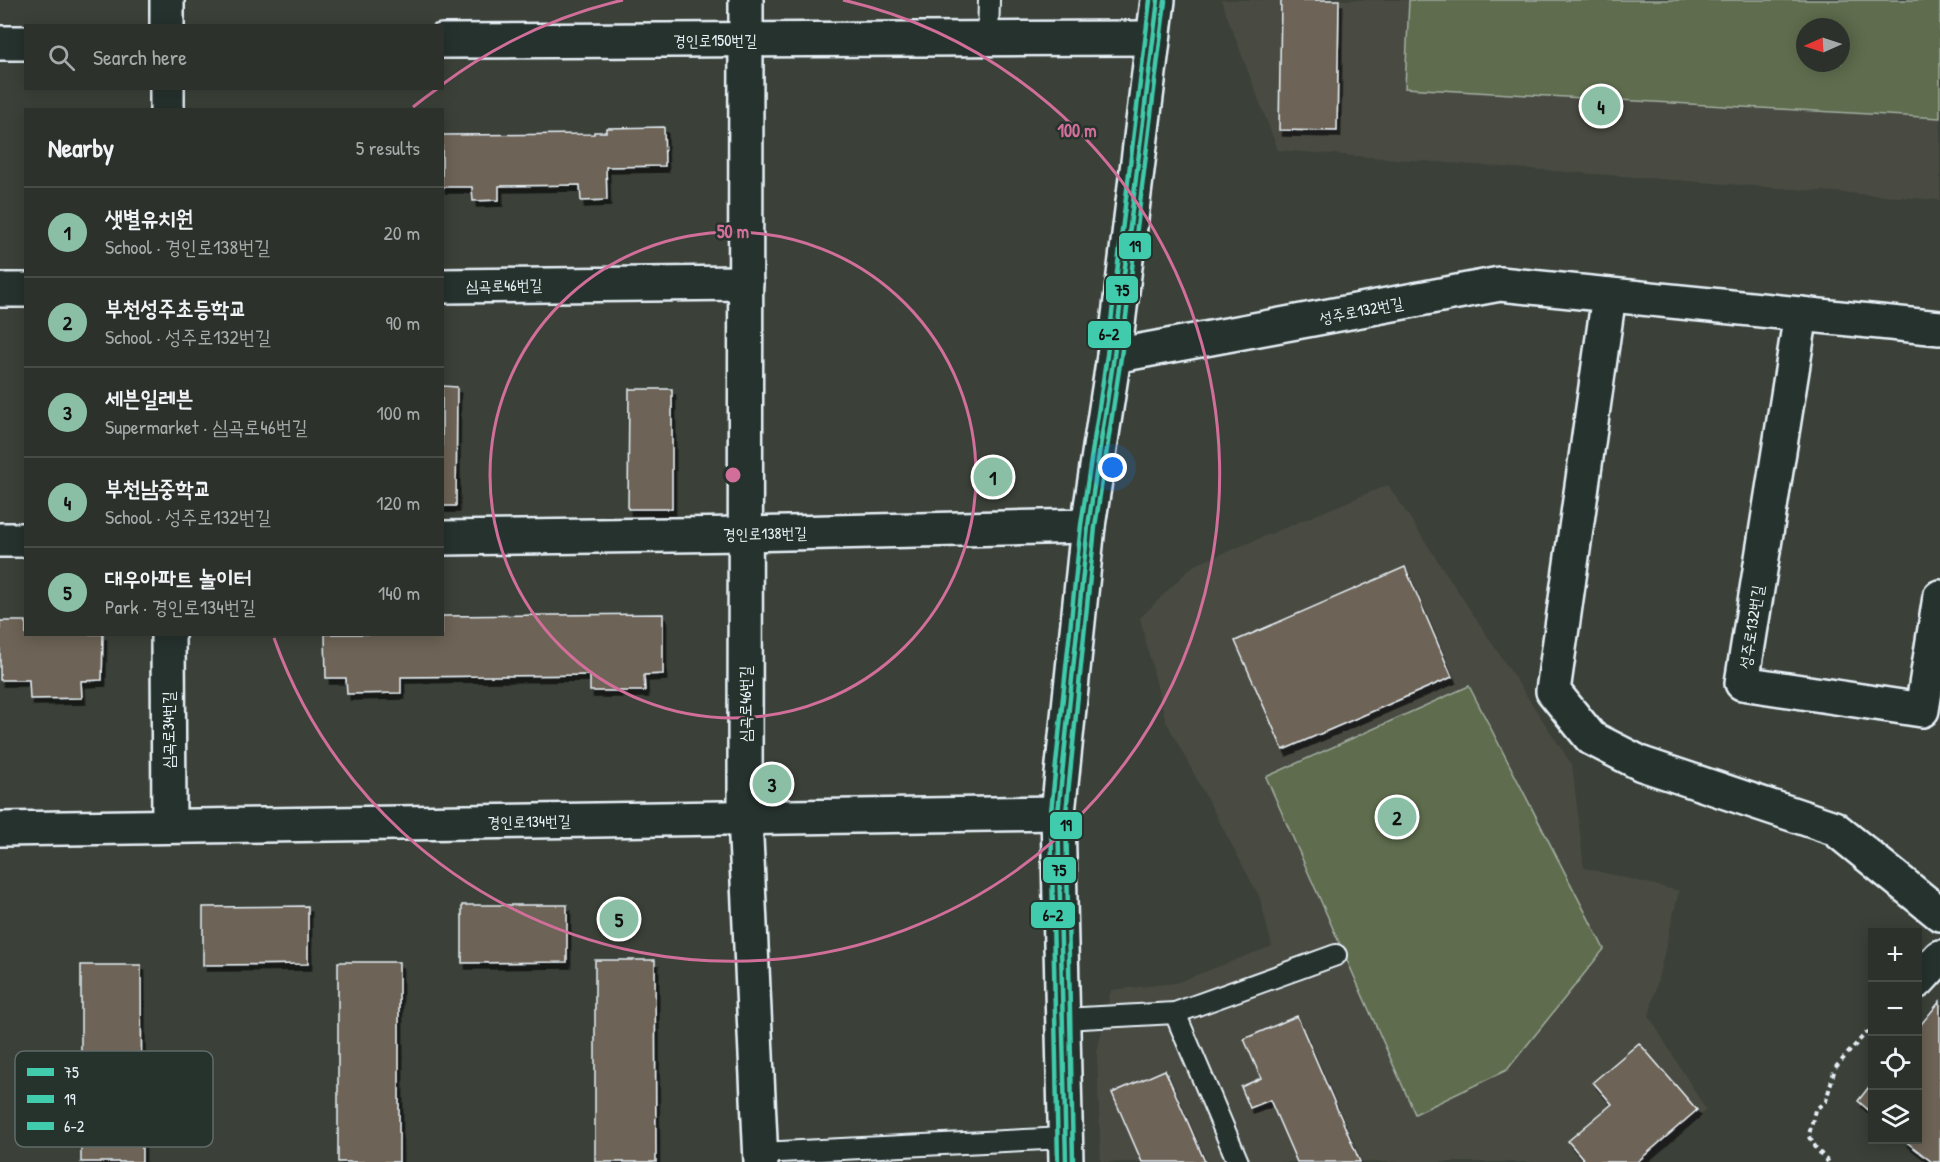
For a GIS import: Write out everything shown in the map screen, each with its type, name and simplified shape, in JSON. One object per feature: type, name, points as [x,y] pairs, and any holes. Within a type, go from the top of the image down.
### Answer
[{"type":"street","points":[[167,0],[167,24]]},
{"type":"street","name":"심곡로46번길","points":[[746,0],[745,817],[760,1158]]},
{"type":"street","points":[[1066,1150],[1058,813],[1088,526],[1114,356],[1158,0]]},
{"type":"street","name":"경인로150번길","points":[[444,41],[1153,38]]},
{"type":"street","points":[[0,43],[24,43]]},
{"type":"street","points":[[167,90],[167,108]]},
{"type":"street","name":"심곡로46번길","points":[[444,286],[746,283]]},
{"type":"street","name":"성주로132번길","points":[[1114,356],[1500,284],[1940,328]]},
{"type":"street","points":[[0,290],[24,290]]},
{"type":"street","points":[[1609,295],[1553,691],[1591,738],[1642,764],[1834,828],[1940,914]]},
{"type":"street","name":"성주로132번길","points":[[1801,314],[1742,683],[1922,710],[1940,597]]},
{"type":"street","name":"경인로138번길","points":[[444,538],[1088,526]]},
{"type":"street","points":[[0,540],[24,540]]},
{"type":"street","name":"심곡로34번길","points":[[168,636],[169,826]]},
{"type":"street","name":"경인로134번길","points":[[0,829],[1058,813]]},
{"type":"street","points":[[1922,976],[1940,957]]},
{"type":"lane","points":[[988,39],[989,0]]},
{"type":"lane","points":[[1063,1019],[1175,1013],[1336,955]]},
{"type":"lane","points":[[1175,1013],[1238,1162]]},
{"type":"lane","points":[[760,1158],[1066,1150]]},
{"type":"path","points":[[1828,1162],[1809,1135],[1815,1110],[1826,1101],[1835,1068],[1868,1032]]},
{"type":"shaded area","points":[[1221,0],[1940,0],[1940,200],[1278,150]]},
{"type":"shaded area","points":[[1388,485],[1572,765],[1584,868],[1679,891],[1649,1016],[1706,1110],[1649,1162],[1101,1162],[1097,1053],[1111,990],[1176,983],[1272,946],[1260,898],[1166,721],[1140,618],[1193,566]]},
{"type":"green space","points":[[1409,0],[1940,0],[1940,118],[1405,88]]},
{"type":"green space","points":[[1469,686],[1604,949],[1507,1070],[1415,1114],[1266,777]]},
{"type":"building","points":[[1281,0],[1339,0],[1337,131],[1279,130]]},
{"type":"building","points":[[664,127],[665,166],[606,167],[607,200],[581,201],[580,185],[499,186],[499,200],[473,201],[472,187],[444,187],[444,135],[594,134],[594,132],[606,132],[606,128]]},
{"type":"building","points":[[444,386],[457,387],[456,506],[444,506]]},
{"type":"building","points":[[629,389],[672,389],[672,509],[628,509]]},
{"type":"building","points":[[1405,567],[1452,677],[1283,750],[1235,641]]},
{"type":"building","points":[[663,614],[663,674],[644,675],[645,691],[590,691],[590,675],[401,677],[401,693],[347,694],[346,678],[326,678],[325,636],[444,636],[444,616]]},
{"type":"building","points":[[0,621],[24,621],[24,636],[103,636],[102,680],[81,681],[82,698],[30,699],[29,680],[0,680]]},
{"type":"building","points":[[462,905],[567,905],[567,962],[462,963]]},
{"type":"building","points":[[308,906],[308,964],[203,965],[203,907]]},
{"type":"building","points":[[595,960],[655,960],[656,1162],[595,1162]]},
{"type":"building","points":[[338,962],[399,962],[399,1162],[338,1162]]},
{"type":"building","points":[[81,965],[141,965],[141,1051],[81,1051]]},
{"type":"building","points":[[1940,1001],[1940,1162],[1932,1162],[1909,1144],[1922,1144],[1922,1023]]},
{"type":"building","points":[[1297,1016],[1360,1162],[1297,1162],[1270,1100],[1250,1108],[1241,1087],[1261,1078],[1244,1039]]},
{"type":"building","points":[[1639,1043],[1697,1110],[1637,1162],[1586,1162],[1568,1141],[1612,1104],[1593,1082]]},
{"type":"building","points":[[1165,1070],[1205,1162],[1142,1162],[1112,1093]]},
{"type":"building","points":[[1868,1088],[1868,1110],[1858,1101]]},
{"type":"building","points":[[81,1147],[142,1147],[142,1162],[81,1162]]},
{"type":"transit line","name":"6-2","points":[[1058,1162],[1051,812],[1081,525],[1107,355],[1150,0]]},
{"type":"transit line","name":"75","points":[[1066,1162],[1058,813],[1088,526],[1114,356],[1158,0]]},
{"type":"transit line","name":"19","points":[[1073,1162],[1066,813],[1095,527],[1121,357],[1165,1]]},
{"type":"place","name":"부천남중학교","points":[[1601,106]]},
{"type":"place","name":"샛별유치원","points":[[993,477]]},
{"type":"place","name":"세븐일레븐","points":[[772,784]]},
{"type":"place","name":"부천성주초등학교","points":[[1397,817]]},
{"type":"place","name":"대우아파트 놀이터","points":[[619,919]]}]
